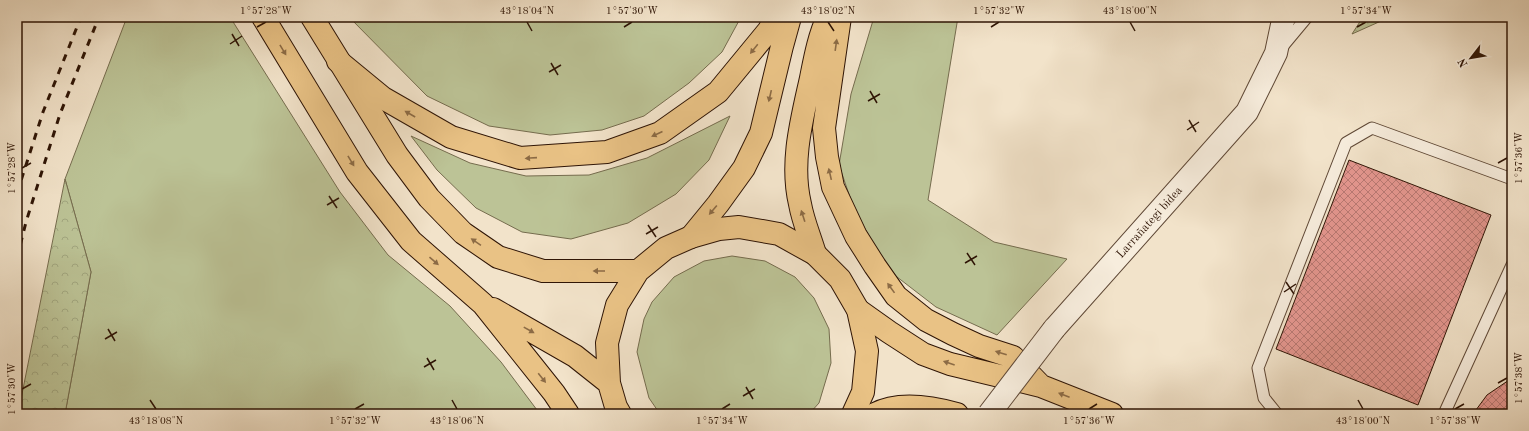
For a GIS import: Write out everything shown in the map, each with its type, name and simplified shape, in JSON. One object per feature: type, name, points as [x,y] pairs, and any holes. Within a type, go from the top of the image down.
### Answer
[{"type":"main road","points":[[263,17],[357,172],[411,241],[483,304],[554,393],[568,414]]},
{"type":"main road","points":[[312,17],[396,155],[429,198],[463,233],[498,257],[543,271],[638,271]]},
{"type":"main road","points":[[338,61],[383,98],[451,137],[520,158],[607,152],[660,134],[718,92],[769,30],[776,17]]},
{"type":"main road","points":[[691,237],[718,204],[744,168],[761,133],[790,17]]},
{"type":"main road","points":[[815,254],[799,204],[795,166],[805,106],[818,47],[828,17]]},
{"type":"main road","points":[[840,17],[824,128],[827,157],[833,187],[856,236],[896,296],[926,320],[953,334],[979,346],[1014,357],[1041,386]]},
{"type":"main road","points":[[620,414],[616,407],[609,383],[607,344],[617,305],[638,271],[666,248],[691,237],[719,229],[739,227],[779,234],[815,254],[840,279],[858,310],[867,351],[863,392],[853,414]]},
{"type":"main road","points":[[483,304],[575,356],[609,383]]},
{"type":"main road","points":[[858,310],[923,354],[950,364],[1041,386],[1112,414]]},
{"type":"main road","points":[[875,414],[898,407],[917,406],[957,414]]},
{"type":"street","name":"Larrañategi bidea","points":[[990,414],[1054,329],[1247,112],[1276,53],[1283,20],[1285,17]]},
{"type":"lane","points":[[1276,53],[1307,17]]},
{"type":"lane","points":[[1277,414],[1264,398],[1258,368],[1346,143],[1372,128],[1512,179]]},
{"type":"lane","points":[[1444,414],[1512,265]]},
{"type":"green space","points":[[127,17],[230,17],[340,192],[388,255],[450,306],[501,362],[540,414],[65,414],[91,272],[65,179]]},
{"type":"green space","points":[[349,17],[741,17],[722,52],[689,83],[644,116],[602,130],[550,135],[489,126],[427,96]]},
{"type":"green space","points":[[874,17],[958,17],[928,200],[994,242],[1067,259],[997,335],[936,307],[888,270],[854,209],[839,165],[851,94]]},
{"type":"green space","points":[[1363,17],[1390,17],[1352,34]]},
{"type":"green space","points":[[730,116],[709,160],[676,194],[628,223],[571,239],[522,232],[476,208],[437,170],[411,136],[470,163],[526,176],[589,175],[647,158]]},
{"type":"green space","points":[[65,179],[91,272],[65,414],[18,414]]},
{"type":"green space","points":[[732,256],[765,261],[795,277],[814,298],[829,329],[831,363],[819,403],[809,414],[660,414],[649,398],[637,352],[644,319],[652,302],[674,277],[704,261]]},
{"type":"building","points":[[1349,160],[1491,215],[1418,405],[1276,349]]},
{"type":"building","points":[[1512,378],[1512,414],[1473,414],[1487,395]]},
{"type":"railway","points":[[17,193],[43,112],[81,17]]},
{"type":"railway","points":[[17,258],[26,222],[60,114],[99,17]]}]
